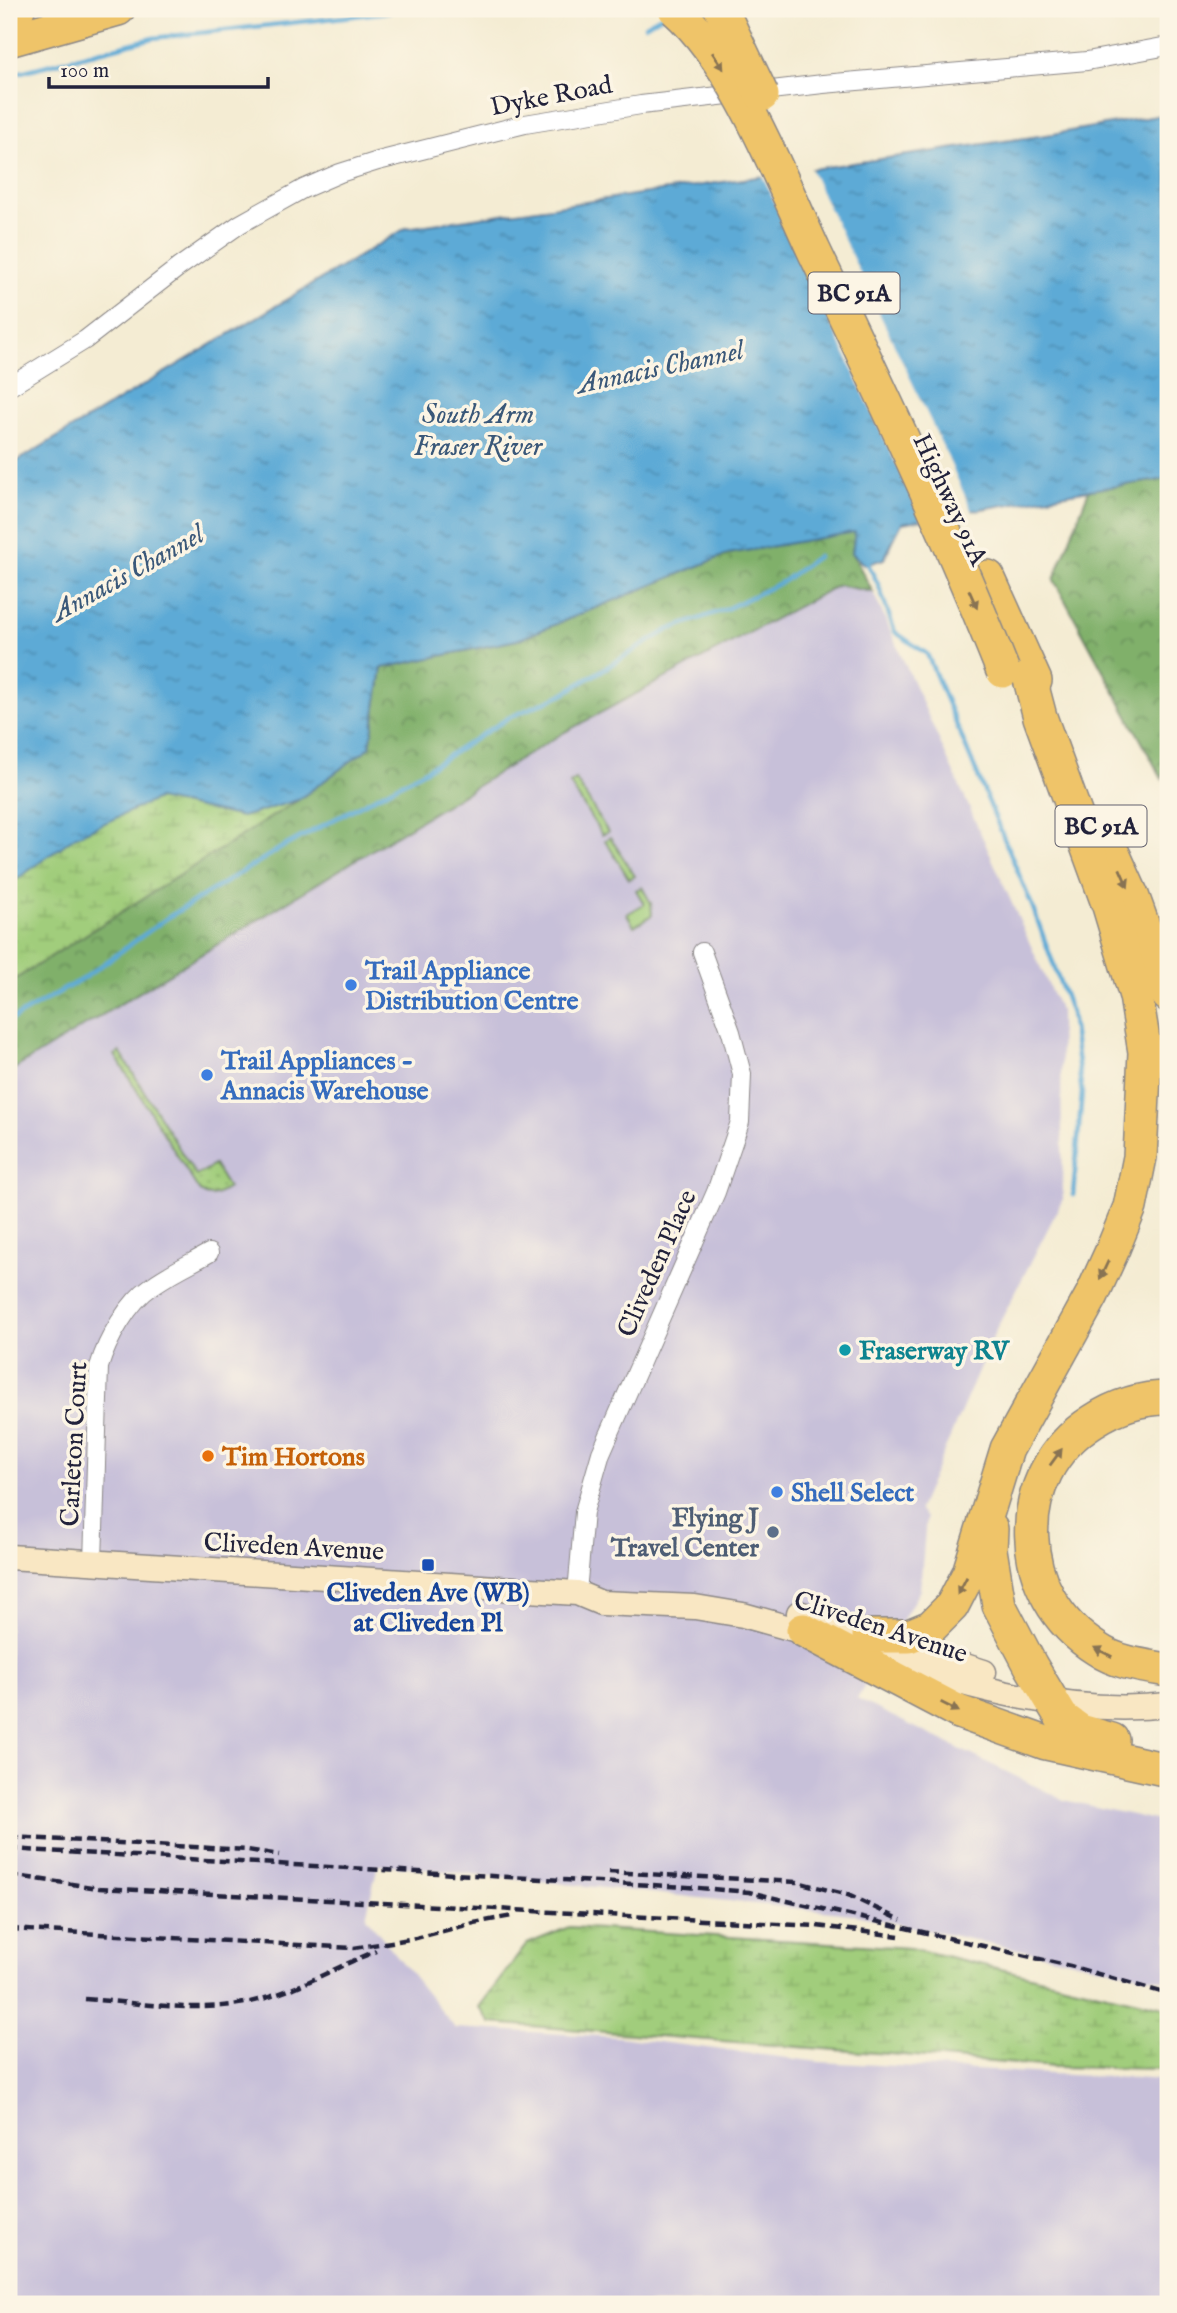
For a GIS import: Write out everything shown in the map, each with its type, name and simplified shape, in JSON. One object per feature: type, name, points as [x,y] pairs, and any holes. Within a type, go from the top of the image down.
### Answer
[{"type":"highway","points":[[9,12],[18,9]]},
{"type":"highway","points":[[9,40],[118,9]]},
{"type":"highway","points":[[675,9],[722,65],[762,140],[875,378],[982,618],[1014,666],[1119,1004],[1129,1058],[1132,1115],[1127,1173],[1130,1207],[1092,1295],[1007,1449],[969,1573],[952,1606],[931,1627],[909,1636],[869,1636]]},
{"type":"highway","name":"Highway 91A","points":[[721,9],[1014,666],[1133,898],[1168,995]]},
{"type":"highway","points":[[1168,1398],[1150,1398],[1113,1409],[1078,1431],[1052,1460],[1035,1497],[1030,1536],[1037,1575],[1054,1609],[1074,1632],[1098,1650],[1124,1662],[1168,1670]]},
{"type":"highway","points":[[992,1499],[990,1550],[999,1605],[1062,1718],[1080,1731],[1168,1754]]},
{"type":"highway","points":[[803,1630],[959,1712],[1046,1743],[1168,1770]]},
{"type":"street","name":"Dyke Road","points":[[9,387],[85,340],[179,267],[240,224],[340,173],[378,161],[525,124],[641,105],[823,84],[1087,61],[1168,46]]},
{"type":"street","name":"Cliveden Place","points":[[577,1593],[584,1512],[601,1453],[716,1192],[740,1122],[742,1074],[731,1032],[702,953]]},
{"type":"street","name":"Carleton Court","points":[[93,1562],[99,1367],[106,1345],[118,1323],[149,1287],[209,1253]]},
{"type":"street","name":"Cliveden Avenue","points":[[9,1557],[146,1568],[577,1593],[601,1602],[695,1607],[743,1615],[803,1630],[864,1654],[1014,1697],[1168,1689]]},
{"type":"street","name":"Cliveden Avenue","points":[[577,1593],[601,1585],[698,1591],[748,1599],[1099,1709],[1168,1705]]},
{"type":"shaded area","points":[[838,585],[873,592],[1060,1011],[1063,1199],[997,1328],[919,1509],[926,1518],[920,1590],[857,1699],[1064,1800],[1168,1823],[1168,1981],[851,1914],[378,1864],[366,1917],[455,2028],[619,2037],[820,2062],[1168,2080],[1168,2304],[9,2304],[9,1072],[563,733]]},
{"type":"green space","points":[[1168,479],[1168,759],[1162,779],[1054,580],[1089,490]]},
{"type":"green space","points":[[856,531],[852,553],[873,592],[838,585],[563,733],[9,1072],[9,983],[298,800],[370,747],[381,668],[517,640],[728,554]]},
{"type":"green space","points":[[453,627],[517,640],[382,668],[370,747],[298,800],[9,983],[9,846]]},
{"type":"green space","points":[[576,780],[608,832],[602,835],[570,784]]},
{"type":"green space","points":[[610,837],[635,876],[629,879],[605,840]]},
{"type":"green space","points":[[642,887],[651,903],[652,915],[634,926],[627,914],[644,904],[636,890]]},
{"type":"green space","points":[[120,1052],[196,1176],[214,1165],[228,1188],[209,1196],[198,1189],[115,1055]]},
{"type":"green space","points":[[569,1927],[910,1948],[1168,2008],[1168,2069],[1056,2067],[491,2023],[479,2007],[527,1944]]},
{"type":"water","name":"South Arm Fraser River","points":[[1168,114],[1168,479],[902,523],[884,559],[864,565],[852,553],[855,532],[728,554],[517,640],[382,668],[370,747],[298,800],[242,817],[157,799],[76,836],[9,885],[9,466],[406,228],[1053,134]]},
{"type":"pier","points":[[809,166],[973,514],[923,522],[761,173]]},
{"type":"waterway","points":[[9,75],[153,38],[399,9]]},
{"type":"waterway","points":[[996,9],[1034,9]]},
{"type":"waterway","points":[[1116,9],[1136,20]]},
{"type":"waterway","points":[[645,25],[663,15]]},
{"type":"waterway","points":[[9,1021],[84,978],[167,918],[281,848],[424,771],[510,717],[561,695],[668,630],[726,609],[782,582],[818,556]]},
{"type":"waterway","points":[[866,560],[878,584],[895,632],[927,654],[1033,908],[1071,1013],[1082,1093],[1073,1195]]},
{"type":"railway","points":[[9,1837],[248,1850],[279,1855]]},
{"type":"railway","points":[[9,1849],[749,1892],[1070,1966],[1168,1994]]},
{"type":"railway","points":[[608,1872],[797,1882],[848,1895],[901,1920]]},
{"type":"railway","points":[[9,1875],[99,1888],[817,1926],[899,1936]]},
{"type":"railway","points":[[9,1929],[354,1948],[416,1938],[512,1916]]},
{"type":"railway","points":[[85,1999],[196,2007],[240,2004],[291,1989],[376,1951]]},
{"type":"place","name":"Trail Appliance Distribution Centre","points":[[351,985]]},
{"type":"place","name":"Trail Appliances - Annacis Warehouse","points":[[207,1075]]},
{"type":"place","name":"Fraserway RV","points":[[845,1350]]},
{"type":"place","name":"Tim Hortons","points":[[208,1456]]},
{"type":"place","name":"Shell Select","points":[[777,1492]]},
{"type":"place","name":"Flying J Travel Center","points":[[773,1532]]},
{"type":"place","name":"Cliveden Ave (WB) at Cliveden Pl","points":[[428,1565]]},
{"type":"water label","name":"Annacis Channel","points":[[660,366]]},
{"type":"water label","name":"Annacis Channel","points":[[127,572]]}]
